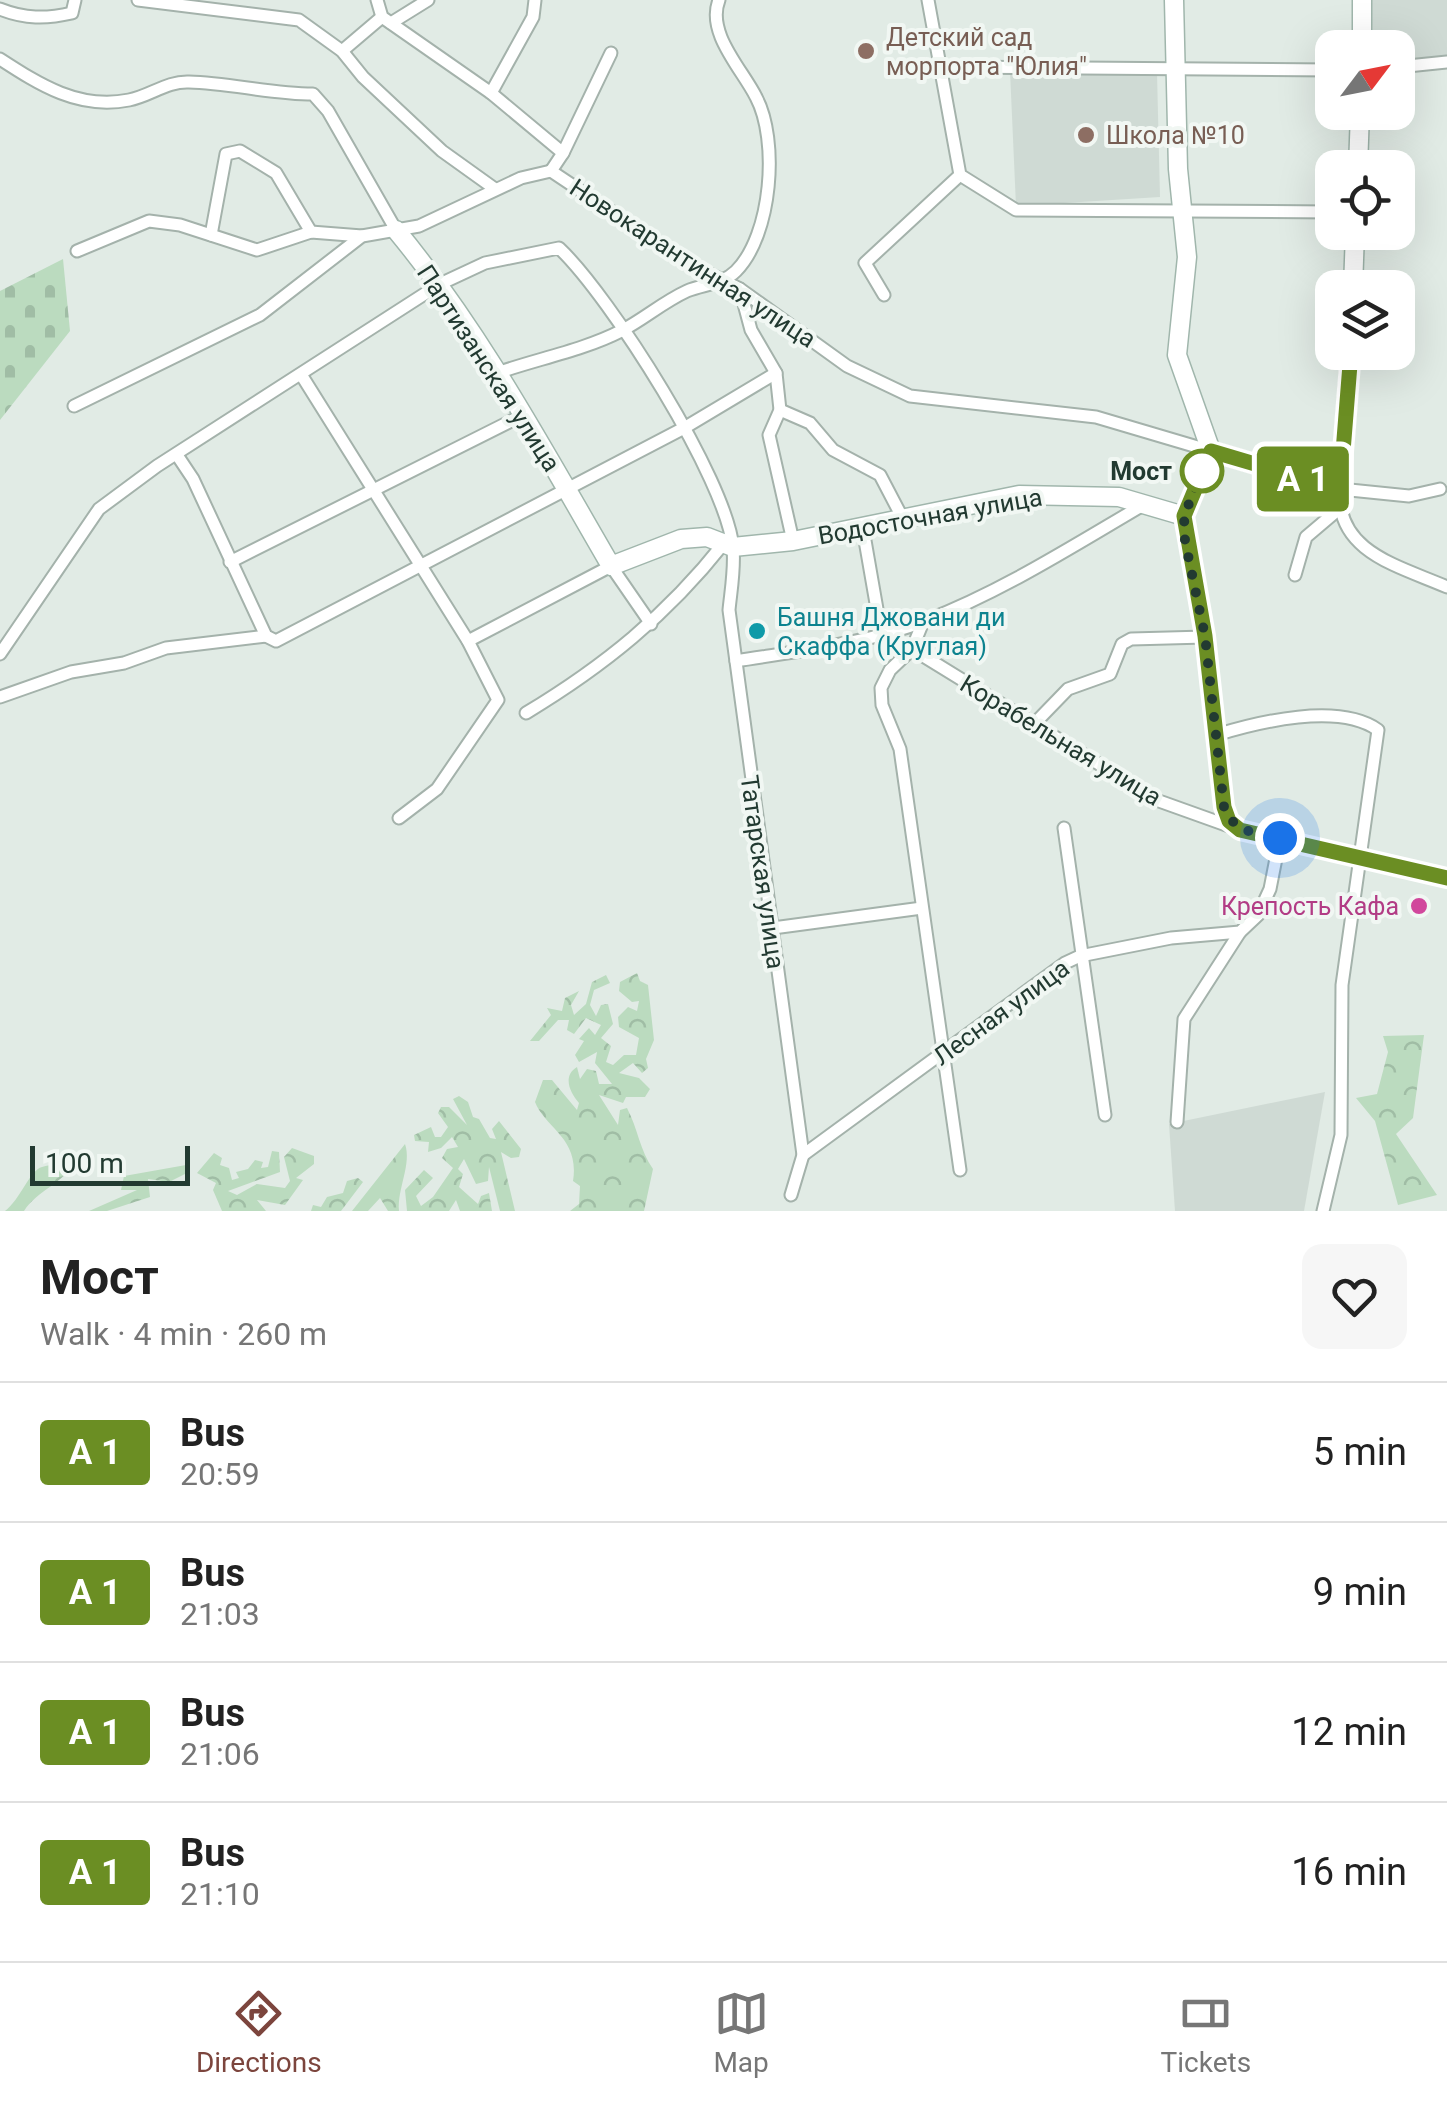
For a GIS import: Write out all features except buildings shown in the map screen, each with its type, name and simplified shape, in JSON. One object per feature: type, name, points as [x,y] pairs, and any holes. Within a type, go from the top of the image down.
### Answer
[{"type":"street","points":[[0,9],[21,17],[50,18],[72,13],[75,0]]},
{"type":"street","points":[[138,0],[299,20],[342,51],[362,76],[442,151],[494,189]]},
{"type":"street","points":[[230,10],[248,0]]},
{"type":"street","points":[[378,0],[386,20]]},
{"type":"street","points":[[342,51],[386,20],[428,0]]},
{"type":"street","points":[[491,93],[533,18],[535,0]]},
{"type":"street","points":[[497,372],[621,331],[690,289],[724,280],[738,270],[751,248],[764,206],[772,148],[757,98],[716,23],[719,0]]},
{"type":"street","points":[[928,0],[960,175],[1016,210],[1315,212]]},
{"type":"street","points":[[1174,0],[1174,68],[1187,258],[1177,354],[1211,451],[1184,516],[1205,636],[1224,807],[1229,821],[1240,830]]},
{"type":"street","points":[[1362,0],[1362,30]]},
{"type":"street","name":"Новокарантинная улица","points":[[386,20],[491,93],[563,153],[551,171],[692,264],[740,289],[847,366],[910,396],[1096,417],[1211,451]]},
{"type":"street","points":[[563,153],[611,53]]},
{"type":"street","name":"Партизанская улица","points":[[0,59],[43,87],[90,104],[132,100],[186,82],[268,94],[313,94],[328,111],[396,230],[440,284],[497,372],[611,566],[651,624]]},
{"type":"street","points":[[1415,65],[1447,62]]},
{"type":"street","points":[[943,67],[1315,70]]},
{"type":"street","points":[[211,235],[226,154],[240,151],[276,173],[312,232]]},
{"type":"street","points":[[77,251],[149,220],[257,250],[312,232],[362,236],[452,212],[494,189],[551,171]]},
{"type":"street","points":[[884,295],[865,264],[960,175]]},
{"type":"street","points":[[74,406],[260,314],[362,236]]},
{"type":"street","points":[[0,654],[99,509],[440,284],[485,263],[559,248],[643,358],[684,428],[721,506],[729,545],[681,598],[651,624],[571,686],[526,712]]},
{"type":"street","points":[[740,289],[751,330],[776,372],[780,410],[769,435],[792,540]]},
{"type":"street","points":[[1350,370],[1339,509],[1358,546],[1447,587]]},
{"type":"street","points":[[0,697],[70,672],[124,663],[166,648],[271,638],[418,567],[684,428],[776,372]]},
{"type":"street","points":[[302,376],[418,567],[468,641],[498,700],[438,788],[399,818]]},
{"type":"street","points":[[780,410],[810,423],[833,450],[880,475],[904,519]]},
{"type":"street","points":[[230,562],[369,488],[523,415]]},
{"type":"street","points":[[1211,451],[1340,489],[1409,496],[1440,489]]},
{"type":"street","points":[[177,455],[194,479],[230,562],[271,638]]},
{"type":"street","name":"Водосточная улица","points":[[611,566],[681,539],[706,537],[729,545],[792,540],[863,529],[1019,495],[1068,493],[1145,504],[1184,516]]},
{"type":"street","points":[[736,661],[923,622],[1046,562],[1145,504]]},
{"type":"street","points":[[1296,574],[1306,537],[1339,509]]},
{"type":"street","points":[[863,529],[881,632]]},
{"type":"street","name":"Татарская улица","points":[[729,545],[736,661],[803,1156],[791,1195]]},
{"type":"street","points":[[468,641],[611,566]]},
{"type":"street","points":[[923,622],[912,649],[890,670],[881,688],[882,705],[900,749],[960,1170]]},
{"type":"street","points":[[1036,722],[1068,689],[1110,674],[1122,644],[1130,639],[1205,636]]},
{"type":"street","name":"Корабельная улица","points":[[912,649],[1160,801],[1240,830],[1447,878]]},
{"type":"street","points":[[1216,735],[1274,717],[1365,720],[1378,730],[1342,985],[1340,1135],[1323,1211]]},
{"type":"street","points":[[1064,828],[1106,1115]]},
{"type":"street","points":[[1177,1122],[1184,1019],[1240,932],[1258,915],[1270,889],[1280,838]]},
{"type":"street","points":[[773,928],[922,908]]},
{"type":"street","name":"Лесная улица","points":[[803,1156],[1080,956],[1170,938],[1240,932]]},
{"type":"shaded area","points":[[1371,0],[1447,0],[1447,67],[1415,70],[1415,30],[1372,30]]},
{"type":"shaded area","name":"Школа №10","points":[[1010,71],[1157,73],[1160,197],[1016,206]]},
{"type":"shaded area","points":[[1325,1092],[1304,1211],[1175,1211],[1169,1124]]},
{"type":"green space","points":[[63,259],[70,331],[0,420],[0,291]]},
{"type":"green space","points":[[637,973],[640,981],[648,985],[654,1040],[646,1059],[648,1068],[642,1073],[633,1063],[619,1073],[639,1078],[650,1089],[645,1097],[626,1097],[623,1103],[599,1095],[618,1125],[620,1110],[627,1108],[653,1169],[644,1211],[570,1211],[579,1204],[580,1186],[573,1181],[571,1154],[535,1102],[543,1080],[552,1080],[577,1110],[579,1103],[570,1090],[569,1080],[577,1067],[580,1079],[587,1069],[596,1071],[599,1084],[612,1084],[595,1063],[597,1052],[579,1062],[575,1055],[584,1041],[579,1039],[589,1028],[595,1035],[601,1025],[586,1018],[574,1034],[567,1030],[569,1020],[558,1020],[539,1041],[530,1041],[551,1015],[547,1008],[562,1011],[565,998],[579,991],[571,1005],[574,1015],[586,1004],[592,982],[606,975],[610,983],[594,990],[590,1005],[596,1016],[601,1005],[608,1004],[613,1024],[601,1038],[611,1046],[606,1062],[613,1065],[624,1055],[636,1055],[639,1038],[619,1027],[618,1017],[628,1007],[637,1011],[639,1001],[632,1002],[619,991],[620,982]]},
{"type":"green space","points":[[1424,1035],[1413,1118],[1396,1134],[1437,1195],[1398,1205],[1375,1121],[1356,1098],[1377,1094],[1388,1052],[1383,1036]]},
{"type":"green space","points":[[459,1096],[468,1102],[473,1117],[479,1119],[490,1138],[496,1139],[492,1129],[499,1121],[521,1149],[519,1157],[511,1158],[501,1152],[515,1211],[500,1211],[489,1167],[488,1181],[476,1184],[464,1159],[458,1169],[463,1174],[459,1187],[478,1204],[481,1196],[489,1193],[492,1211],[460,1211],[456,1200],[449,1211],[407,1211],[405,1190],[424,1170],[433,1178],[416,1196],[421,1206],[433,1197],[453,1168],[442,1158],[447,1149],[458,1147],[452,1137],[441,1148],[428,1152],[429,1142],[415,1141],[414,1135],[431,1127],[435,1137],[441,1137],[448,1127],[438,1113],[441,1107],[449,1107],[467,1125],[453,1099]]},
{"type":"green space","points":[[405,1144],[407,1160],[399,1211],[388,1211],[380,1198],[368,1211],[352,1211]]},
{"type":"green space","points":[[292,1148],[314,1156],[314,1164],[296,1178],[303,1180],[285,1205],[257,1200],[266,1211],[222,1211],[213,1190],[216,1183],[197,1173],[214,1153],[222,1158],[220,1165],[229,1168],[232,1180],[239,1178],[236,1172],[248,1169],[255,1160],[263,1162],[261,1168],[268,1167],[272,1151],[279,1152],[280,1172],[228,1191],[237,1195],[257,1184],[285,1188],[290,1181],[284,1157]]},
{"type":"green space","points":[[75,1161],[24,1211],[5,1211],[38,1169]]},
{"type":"green space","points":[[186,1165],[185,1174],[169,1182],[148,1179],[150,1197],[107,1211],[89,1211],[137,1190],[121,1190],[124,1176]]},
{"type":"green space","points":[[358,1178],[363,1182],[341,1211],[311,1211],[313,1205],[321,1207],[327,1197],[343,1193],[347,1181]]},
{"type":"bus line","points":[[1350,370],[1340,489],[1211,451],[1184,516],[1185,541],[1205,636],[1224,807],[1229,821],[1240,830],[1447,878]]},
{"type":"place","name":"Детский сад морпорта \"Юлия\"","points":[[866,51]]},
{"type":"place","name":"Школа №10","points":[[1086,135]]},
{"type":"place","name":"Мост","points":[[1202,471]]},
{"type":"place","name":"Башня Джовани ди Скаффа (Круглая)","points":[[757,631]]},
{"type":"place","name":"Крепость Кафа","points":[[1419,906]]},
{"type":"route","points":[[1202,471],[1184,516],[1185,541],[1205,636],[1224,807],[1229,821],[1240,830],[1280,838]]}]
